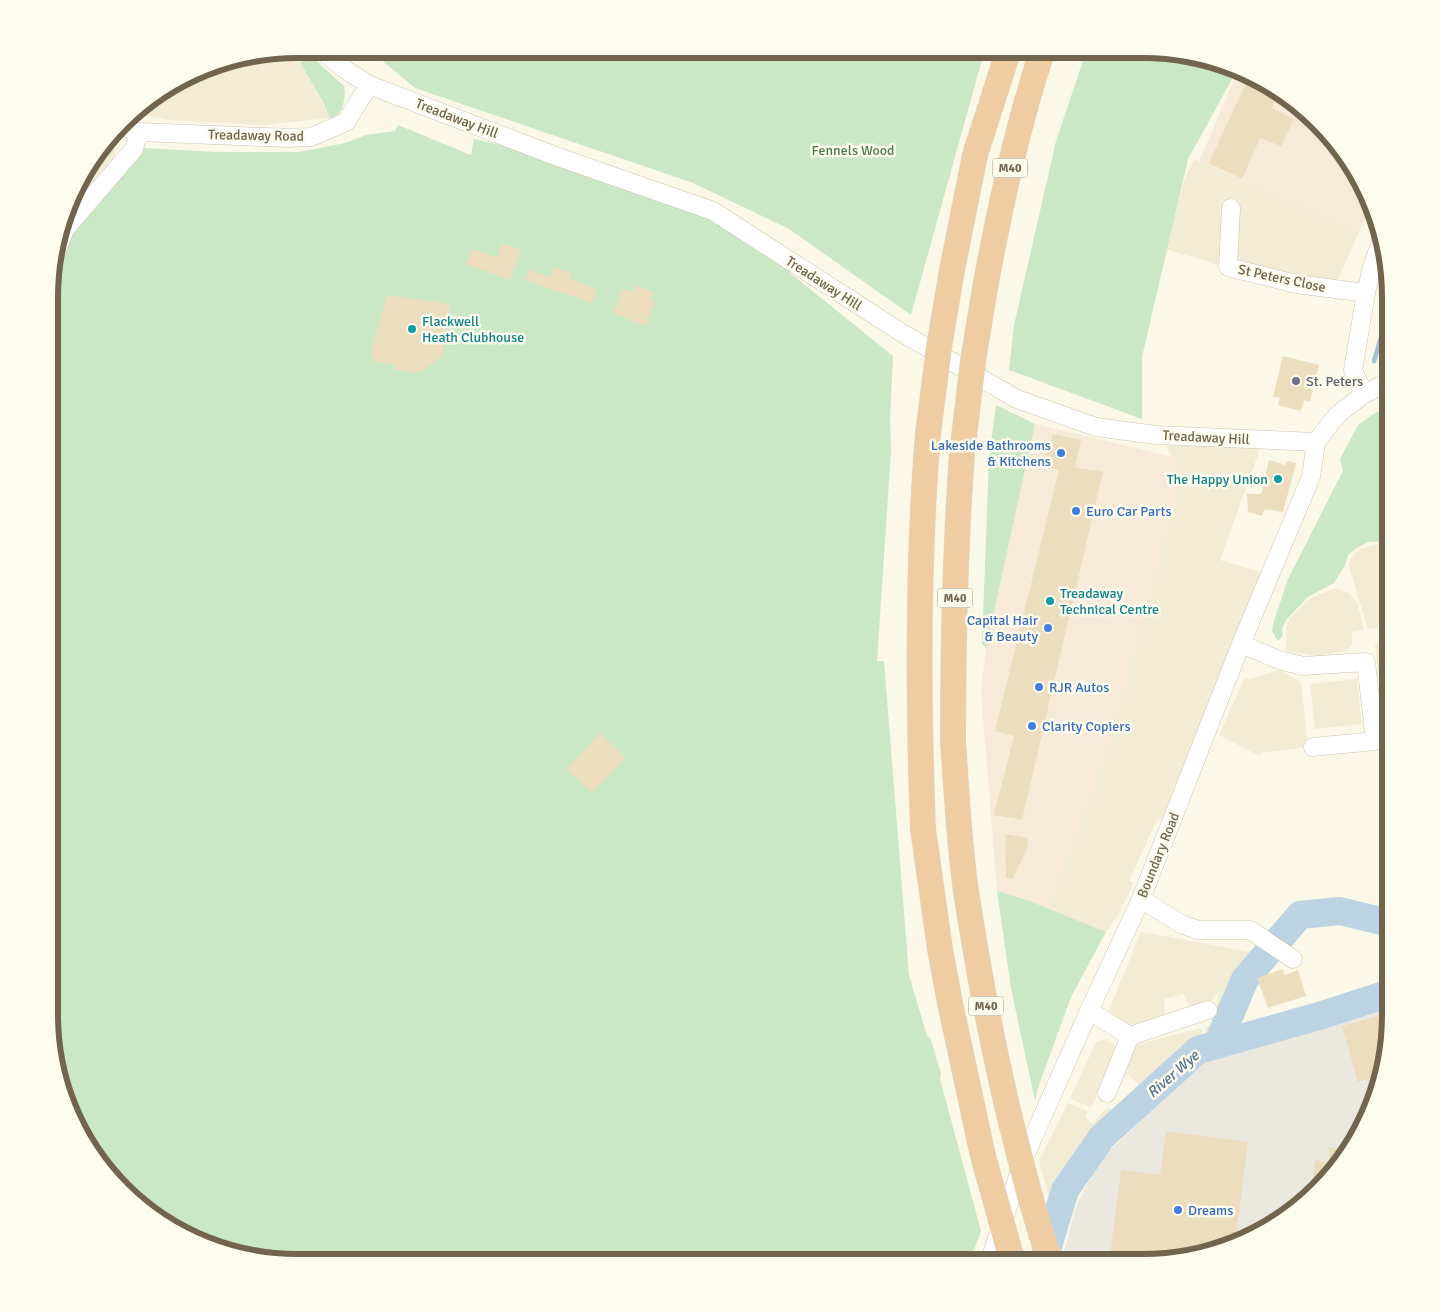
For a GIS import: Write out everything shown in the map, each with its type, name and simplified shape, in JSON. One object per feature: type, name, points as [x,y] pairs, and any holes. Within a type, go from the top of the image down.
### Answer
[{"type":"highway","name":"M40","points":[[1006,58],[975,155],[939,347],[928,434],[923,496],[919,714],[924,829],[940,950],[983,1156],[1011,1254]]},
{"type":"highway","name":"M40","points":[[1040,58],[1028,93],[1002,200],[973,361],[962,454],[957,522],[953,662],[954,743],[958,813],[967,897],[1004,1097],[1047,1254]]},
{"type":"street","name":"Treadaway Hill","points":[[331,58],[369,85],[561,158],[713,211],[902,333],[1017,399],[1096,427],[1156,435],[1316,442]]},
{"type":"street","name":"Treadaway Road","points":[[128,128],[139,132],[288,138],[311,137],[346,122],[369,85]]},
{"type":"street","points":[[69,225],[134,149],[139,132]]},
{"type":"street","name":"St Peters Close","points":[[1231,208],[1228,267],[1296,284],[1366,294]]},
{"type":"street","points":[[1364,394],[1352,370],[1366,294],[1377,253]]},
{"type":"street","points":[[1316,442],[1338,415],[1364,394],[1382,386]]},
{"type":"street","name":"Boundary Road","points":[[992,1254],[1024,1158],[1141,899],[1241,644],[1311,476],[1316,442]]},
{"type":"street","points":[[1241,644],[1279,660],[1303,666],[1366,662],[1375,741],[1313,747]]},
{"type":"street","points":[[1141,899],[1181,924],[1198,930],[1250,930],[1294,958]]},
{"type":"street","points":[[1107,1093],[1130,1036],[1208,1010]]},
{"type":"street","points":[[1089,1011],[1130,1036]]},
{"type":"shaded area","points":[[281,58],[296,58],[304,66],[330,118],[263,125],[169,120],[141,115],[177,90],[205,76],[250,62]]},
{"type":"shaded area","points":[[1236,77],[1262,90],[1288,107],[1322,139],[1349,177],[1368,217],[1360,230],[1199,161]]},
{"type":"shaded area","points":[[115,141],[115,156],[77,203],[98,164]]},
{"type":"shaded area","points":[[1194,159],[1360,230],[1338,279],[1331,283],[1285,277],[1257,265],[1253,281],[1206,261],[1165,249],[1184,181]]},
{"type":"shaded area","points":[[1382,338],[1382,358],[1376,358]]},
{"type":"shaded area","points":[[1035,424],[1173,457],[1182,472],[1106,754],[1048,909],[997,891],[981,691],[986,648]]},
{"type":"shaded area","points":[[1248,444],[1260,449],[1220,560],[1261,572],[1241,629],[1179,781],[1162,820],[1157,819],[1129,881],[1134,883],[1118,915],[1106,932],[1048,909],[1106,754],[1182,472],[1166,446]]},
{"type":"shaded area","points":[[1382,544],[1382,628],[1368,629],[1349,566],[1354,554],[1361,549]]},
{"type":"shaded area","points":[[1334,589],[1340,589],[1348,593],[1357,602],[1364,630],[1352,632],[1352,644],[1346,651],[1317,656],[1286,651],[1286,627],[1290,618],[1315,596]]},
{"type":"shaded area","points":[[1382,643],[1382,714],[1375,644]]},
{"type":"shaded area","points":[[1280,670],[1301,682],[1308,747],[1260,753],[1261,757],[1219,735],[1245,677],[1249,679]]},
{"type":"shaded area","points":[[1357,679],[1362,724],[1315,729],[1310,684]]},
{"type":"shaded area","points":[[1141,932],[1263,954],[1241,981],[1217,1042],[1211,1046],[1205,1027],[1214,1024],[1211,1012],[1216,1009],[1219,992],[1209,1003],[1194,1007],[1188,1004],[1184,994],[1164,999],[1164,1014],[1150,1021],[1133,1025],[1117,1021],[1109,1010]]},
{"type":"shaded area","points":[[1382,1010],[1377,1062],[1369,1092],[1357,1121],[1332,1161],[1288,1205],[1248,1230],[1219,1242],[1189,1250],[1158,1254],[1063,1254],[1076,1206],[1101,1159],[1202,1062]]},
{"type":"shaded area","points":[[1201,1028],[1206,1048],[1189,1062],[1131,1119],[1082,1171],[1056,1222],[1039,1161],[1068,1103],[1085,1110],[1087,1112],[1085,1117],[1092,1124],[1108,1107],[1115,1113],[1140,1086],[1128,1074],[1120,1081],[1134,1045]]},
{"type":"shaded area","points":[[1104,1040],[1116,1046],[1117,1052],[1091,1108],[1070,1098],[1096,1042]]},
{"type":"green space","points":[[307,58],[313,58],[344,86],[345,97],[342,109],[337,115],[330,118],[300,62]]},
{"type":"green space","name":"Fennels Wood","points":[[379,58],[982,58],[911,315],[789,229],[693,183],[415,88]]},
{"type":"green space","points":[[1084,58],[1158,58],[1189,62],[1234,76],[1188,159],[1142,357],[1142,419],[1009,370],[1014,325],[1056,141]]},
{"type":"green space","points":[[398,125],[471,155],[474,139],[533,152],[699,207],[793,267],[790,273],[893,356],[890,418],[891,451],[877,661],[884,661],[909,975],[927,1036],[930,1037],[941,1073],[940,1079],[981,1231],[972,1254],[281,1254],[250,1250],[220,1242],[191,1230],[151,1205],[107,1161],[82,1121],[70,1092],[62,1062],[58,1031],[58,281],[63,246],[144,148],[217,152],[299,152],[345,143],[366,135],[395,131]]},
{"type":"green space","points":[[996,405],[1035,424],[986,648],[982,644],[989,458]]},
{"type":"green space","points":[[1382,410],[1382,541],[1368,542],[1348,555],[1345,565],[1334,583],[1308,597],[1286,620],[1282,629],[1283,635],[1278,641],[1272,631],[1273,624],[1288,579],[1343,471],[1340,459],[1358,425]]},
{"type":"green space","points":[[997,891],[1027,900],[1106,932],[1071,997],[1035,1101],[1011,988]]},
{"type":"building","points":[[1247,81],[1276,99],[1272,108],[1294,119],[1281,146],[1260,138],[1242,179],[1209,163]]},
{"type":"building","points":[[502,243],[521,250],[509,280],[466,264],[472,249],[497,258]]},
{"type":"building","points":[[554,267],[571,273],[569,279],[597,289],[592,303],[525,280],[529,270],[551,277]]},
{"type":"building","points":[[636,285],[654,293],[651,299],[655,303],[645,326],[613,313],[623,288],[633,293]]},
{"type":"building","name":"Flackwell Heath Clubhouse","points":[[387,295],[450,304],[442,356],[428,367],[415,373],[395,370],[394,364],[375,362],[371,353]]},
{"type":"building","name":"St. Peters","points":[[1283,356],[1319,365],[1310,402],[1304,400],[1301,411],[1278,405],[1280,398],[1273,397]]},
{"type":"building","name":"Treadaway Technical Centre","points":[[1053,434],[1081,440],[1075,468],[1103,471],[1022,820],[994,815],[1014,736],[995,731],[1059,470],[1041,466]]},
{"type":"building","name":"The Happy Union","points":[[1269,460],[1285,465],[1287,461],[1296,463],[1283,512],[1265,509],[1262,516],[1248,512],[1247,494],[1261,494]]},
{"type":"building","points":[[600,733],[626,758],[592,793],[566,769]]},
{"type":"building","points":[[1005,834],[1028,838],[1027,849],[1013,878],[1006,878]]},
{"type":"building","points":[[1283,969],[1284,975],[1298,970],[1306,996],[1268,1008],[1257,978]]},
{"type":"building","points":[[1382,1015],[1377,1062],[1373,1077],[1358,1082],[1342,1026]]},
{"type":"building","name":"Dreams","points":[[1166,1131],[1248,1142],[1236,1235],[1189,1250],[1158,1254],[1110,1254],[1121,1170],[1160,1175]]},
{"type":"building","points":[[1329,1147],[1340,1149],[1312,1183],[1315,1160],[1329,1162]]},
{"type":"waterway","points":[[1374,361],[1382,334]]},
{"type":"waterway","points":[[1217,1045],[1245,979],[1300,915],[1340,911],[1382,921]]},
{"type":"waterway","name":"River Wye","points":[[1046,1254],[1065,1190],[1102,1137],[1198,1050],[1319,1016],[1382,996]]},
{"type":"place","name":"Flackwell Heath Clubhouse","points":[[412,329]]},
{"type":"place","name":"St. Peters","points":[[1296,381]]},
{"type":"place","name":"Lakeside Bathrooms & Kitchens","points":[[1061,453]]},
{"type":"place","name":"The Happy Union","points":[[1278,479]]},
{"type":"place","name":"Euro Car Parts","points":[[1076,511]]},
{"type":"place","name":"Treadaway Technical Centre","points":[[1050,601]]},
{"type":"place","name":"Capital Hair & Beauty","points":[[1048,628]]},
{"type":"place","name":"RJR Autos","points":[[1039,687]]},
{"type":"place","name":"Clarity Copiers","points":[[1032,726]]},
{"type":"place","name":"Dreams","points":[[1178,1210]]}]
